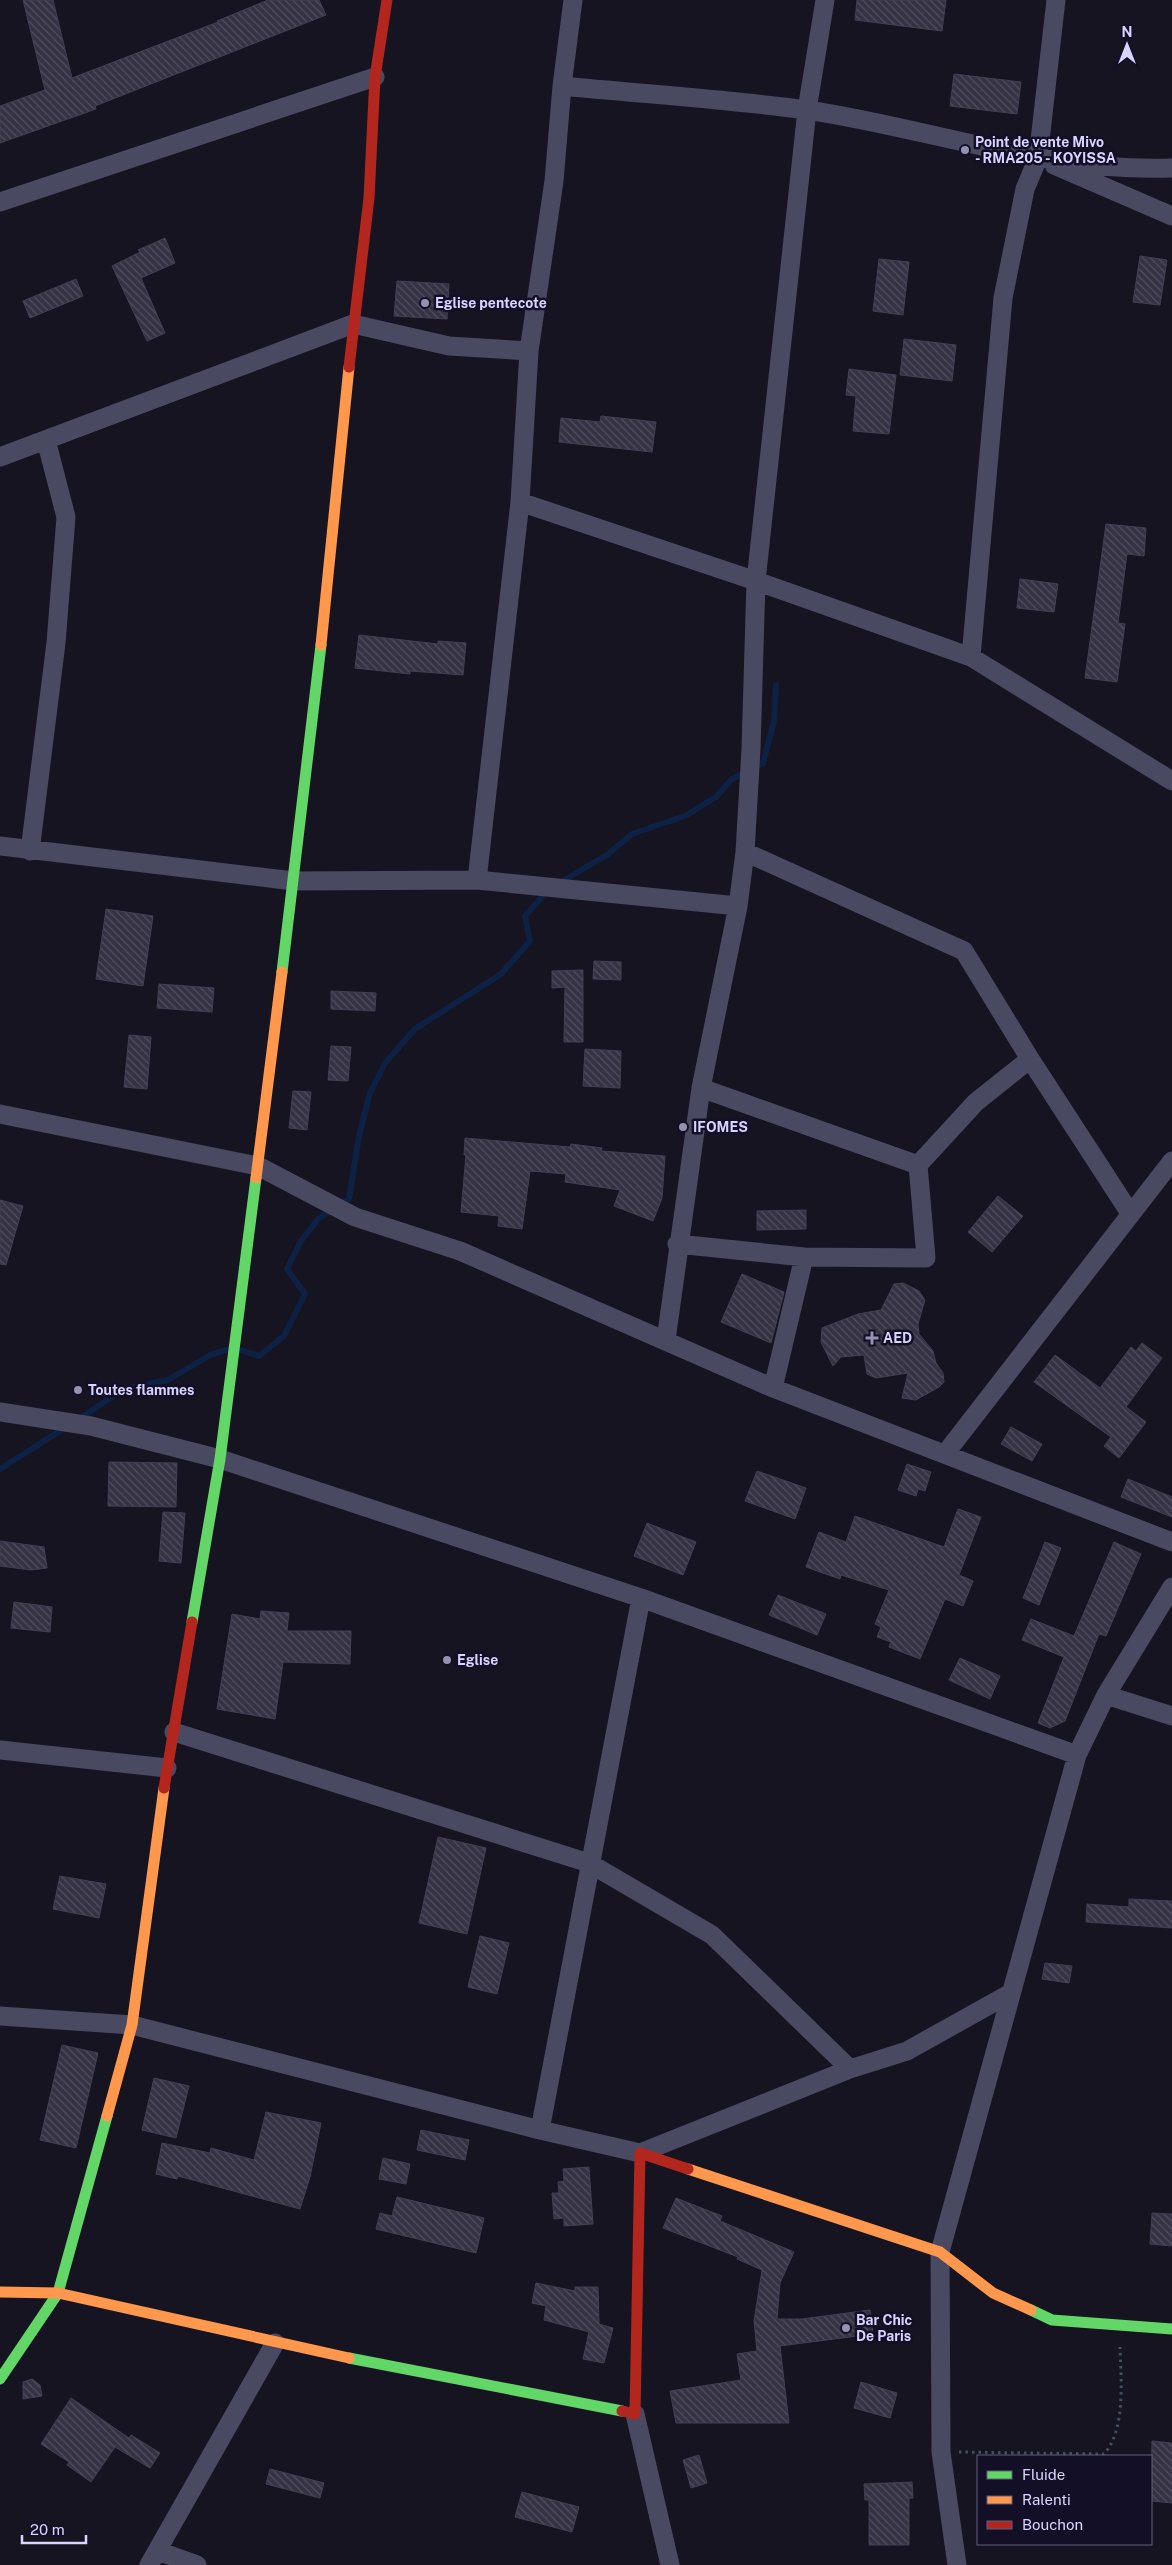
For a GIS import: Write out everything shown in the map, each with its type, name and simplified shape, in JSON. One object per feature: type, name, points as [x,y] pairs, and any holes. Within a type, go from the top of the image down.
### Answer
[{"type":"street","points":[[0,2379],[58,2292],[132,2025],[167,1768],[220,1459],[294,881],[332,548],[353,324],[369,198],[375,77],[387,0]]},
{"type":"street","points":[[477,880],[520,502],[529,351],[554,181],[562,86],[574,0]]},
{"type":"street","points":[[666,1340],[677,1244],[701,1088],[738,906],[745,852],[751,750],[756,581],[808,110],[824,0]]},
{"type":"street","points":[[971,658],[1003,298],[1025,189],[1038,158],[1056,0]]},
{"type":"street","points":[[0,202],[375,77]]},
{"type":"street","points":[[562,86],[808,110],[1038,158],[1150,169],[1172,168]]},
{"type":"street","points":[[1038,158],[1172,216]]},
{"type":"street","points":[[0,457],[353,324],[449,346],[529,351]]},
{"type":"street","points":[[30,851],[56,643],[66,517],[46,440]]},
{"type":"street","points":[[520,502],[756,581],[971,658],[1172,781]]},
{"type":"street","points":[[0,846],[294,881],[477,880],[738,906]]},
{"type":"street","points":[[745,852],[964,951],[1030,1059],[1130,1213]]},
{"type":"street","points":[[677,1244],[804,1257],[926,1258],[918,1165],[976,1102],[1030,1059]]},
{"type":"street","points":[[701,1088],[918,1165]]},
{"type":"street","points":[[0,1114],[258,1166],[355,1217],[460,1251],[773,1388],[1172,1542]]},
{"type":"street","points":[[945,1454],[1130,1213],[1172,1162]]},
{"type":"street","points":[[773,1388],[804,1257]]},
{"type":"street","points":[[0,1412],[91,1426],[220,1459],[641,1598],[1077,1755]]},
{"type":"street","points":[[957,2565],[941,2452],[940,2252],[1009,1994],[1077,1755],[1106,1695],[1172,1587]]},
{"type":"street","points":[[540,2130],[589,1863],[641,1598]]},
{"type":"street","points":[[1106,1695],[1172,1716]]},
{"type":"street","points":[[174,1732],[589,1863],[712,1935],[850,2069]]},
{"type":"street","points":[[0,1750],[167,1768]]},
{"type":"street","points":[[640,2153],[850,2069],[907,2051],[1009,1994]]},
{"type":"street","points":[[0,2016],[132,2025],[540,2130],[640,2153],[940,2252],[993,2292],[1052,2320],[1172,2329]]},
{"type":"street","points":[[640,2153],[634,2414],[670,2565]]},
{"type":"street","points":[[0,2292],[58,2292],[276,2343],[634,2414]]},
{"type":"street","points":[[197,2565],[153,2558],[276,2343]]},
{"type":"path","points":[[941,2452],[1104,2454],[1113,2444],[1118,2424],[1121,2378],[1120,2325]]},
{"type":"building","points":[[23,0],[53,0],[72,78],[218,22],[268,0],[319,0],[326,15],[95,106],[96,109],[0,143],[0,106],[45,90]]},
{"type":"building","points":[[857,0],[946,0],[942,31],[855,20]]},
{"type":"building","points":[[954,74],[1021,82],[1017,114],[950,106]]},
{"type":"building","points":[[165,238],[175,263],[141,278],[165,333],[147,341],[112,266],[140,252],[138,250]]},
{"type":"building","points":[[1140,256],[1167,260],[1160,305],[1133,302]]},
{"type":"building","points":[[879,259],[909,262],[903,315],[873,311]]},
{"type":"building","points":[[76,279],[83,296],[30,318],[23,301]]},
{"type":"building","points":[[397,281],[449,284],[447,319],[394,316]]},
{"type":"building","points":[[904,339],[956,345],[952,381],[900,375]]},
{"type":"building","points":[[849,369],[896,375],[889,434],[853,431],[856,396],[846,395]]},
{"type":"building","points":[[601,416],[656,422],[652,452],[559,442],[561,418],[600,422]]},
{"type":"building","points":[[1106,524],[1146,528],[1144,556],[1127,554],[1118,623],[1125,624],[1117,682],[1085,678]]},
{"type":"building","points":[[1020,579],[1058,584],[1054,612],[1017,608]]},
{"type":"building","points":[[359,635],[438,644],[438,641],[466,643],[463,675],[410,671],[410,674],[355,668]]},
{"type":"building","points":[[106,909],[153,916],[143,986],[96,979]]},
{"type":"building","points":[[594,961],[621,962],[621,980],[593,979]]},
{"type":"building","points":[[583,970],[583,1042],[564,1042],[565,987],[552,988],[552,971]]},
{"type":"building","points":[[159,984],[214,988],[212,1012],[157,1008]]},
{"type":"building","points":[[331,991],[376,993],[375,1011],[331,1009]]},
{"type":"building","points":[[129,1035],[151,1037],[147,1089],[124,1087]]},
{"type":"building","points":[[331,1046],[351,1047],[348,1081],[328,1080]]},
{"type":"building","points":[[585,1049],[621,1051],[620,1088],[583,1086]]},
{"type":"building","points":[[293,1091],[311,1092],[307,1130],[289,1128]]},
{"type":"building","points":[[465,1138],[570,1147],[571,1144],[602,1148],[601,1151],[665,1156],[662,1198],[653,1221],[614,1206],[620,1190],[565,1182],[566,1174],[530,1171],[522,1229],[498,1226],[499,1216],[461,1212],[466,1155],[464,1155]]},
{"type":"building","points":[[998,1196],[1023,1216],[992,1252],[968,1232]]},
{"type":"building","points":[[0,1200],[23,1206],[6,1265],[0,1264]]},
{"type":"building","points":[[806,1210],[806,1229],[757,1230],[757,1211]]},
{"type":"building","points":[[742,1274],[784,1292],[771,1343],[721,1322]]},
{"type":"building","name":"AED","points":[[903,1283],[919,1291],[925,1300],[918,1324],[919,1334],[933,1351],[936,1363],[943,1373],[944,1382],[939,1387],[916,1400],[902,1398],[908,1373],[876,1378],[867,1374],[864,1355],[841,1357],[833,1366],[821,1342],[822,1328],[858,1314],[881,1310],[894,1284]]},
{"type":"building","points":[[1142,1343],[1162,1358],[1126,1407],[1146,1422],[1119,1458],[1104,1446],[1111,1437],[1034,1382],[1055,1355],[1100,1388],[1131,1347],[1136,1351]]},
{"type":"building","points":[[1011,1427],[1042,1444],[1032,1461],[1001,1444]]},
{"type":"building","points":[[109,1462],[177,1463],[176,1507],[108,1506]]},
{"type":"building","points":[[907,1464],[931,1472],[925,1491],[918,1489],[916,1496],[898,1490]]},
{"type":"building","points":[[757,1471],[806,1488],[795,1519],[745,1501]]},
{"type":"building","points":[[1128,1479],[1172,1497],[1172,1517],[1121,1497]]},
{"type":"building","points":[[958,1509],[981,1517],[959,1575],[973,1581],[963,1606],[945,1599],[920,1659],[889,1647],[891,1642],[877,1637],[881,1627],[875,1624],[889,1590],[841,1575],[840,1579],[806,1567],[819,1532],[846,1542],[855,1516],[944,1547]]},
{"type":"building","points":[[163,1512],[185,1513],[181,1563],[159,1561]]},
{"type":"building","points":[[647,1523],[696,1542],[683,1575],[634,1556]]},
{"type":"building","points":[[0,1541],[44,1547],[47,1568],[31,1570],[0,1566]]},
{"type":"building","points":[[1045,1542],[1061,1548],[1039,1605],[1023,1598]]},
{"type":"building","points":[[1114,1542],[1141,1554],[1106,1636],[1099,1634],[1065,1721],[1050,1728],[1038,1723],[1064,1657],[1022,1640],[1031,1619],[1074,1636]]},
{"type":"building","points":[[778,1595],[826,1614],[817,1635],[769,1615]]},
{"type":"building","points":[[14,1602],[52,1607],[50,1632],[11,1628]]},
{"type":"building","points":[[261,1611],[289,1613],[287,1631],[351,1631],[350,1664],[283,1662],[275,1719],[217,1709],[232,1614],[260,1619]]},
{"type":"building","points":[[960,1658],[1000,1676],[990,1699],[949,1680]]},
{"type":"building","points":[[438,1837],[486,1848],[467,1934],[419,1923]]},
{"type":"building","points":[[60,1876],[106,1884],[99,1918],[53,1909]]},
{"type":"building","points":[[1129,1899],[1172,1901],[1172,1928],[1086,1922],[1087,1904],[1129,1907]]},
{"type":"building","points":[[480,1936],[509,1943],[497,1994],[468,1987]]},
{"type":"building","points":[[1045,1963],[1072,1966],[1069,1983],[1042,1979]]},
{"type":"building","points":[[62,2045],[98,2053],[76,2148],[40,2140]]},
{"type":"building","points":[[154,2078],[189,2086],[176,2138],[142,2130]]},
{"type":"building","points":[[266,2112],[321,2123],[310,2177],[300,2209],[178,2176],[177,2179],[156,2174],[162,2143],[210,2153],[211,2148],[254,2160]]},
{"type":"building","points":[[421,2130],[469,2140],[465,2160],[417,2150]]},
{"type":"building","points":[[383,2158],[410,2164],[406,2184],[379,2179]]},
{"type":"building","points":[[589,2167],[593,2224],[564,2226],[564,2218],[554,2219],[552,2193],[559,2193],[558,2182],[564,2181],[563,2169]]},
{"type":"building","points":[[397,2197],[484,2218],[476,2253],[376,2229],[380,2213],[392,2216]]},
{"type":"building","points":[[676,2198],[722,2216],[720,2221],[794,2252],[780,2283],[777,2319],[802,2319],[870,2310],[873,2334],[780,2346],[789,2423],[676,2423],[670,2391],[741,2380],[737,2354],[757,2351],[754,2321],[762,2270],[737,2259],[738,2257],[663,2228]]},
{"type":"building","points":[[1152,2213],[1172,2214],[1172,2246],[1150,2244]]},
{"type":"building","points":[[536,2283],[575,2291],[575,2287],[598,2287],[599,2324],[613,2328],[604,2363],[583,2359],[589,2332],[544,2320],[546,2306],[532,2303]]},
{"type":"building","points":[[32,2379],[40,2385],[42,2396],[23,2399],[23,2382]]},
{"type":"building","points":[[861,2382],[897,2393],[890,2418],[854,2408]]},
{"type":"building","points":[[71,2398],[129,2438],[131,2435],[160,2453],[150,2468],[115,2447],[91,2482],[67,2465],[69,2462],[41,2444]]},
{"type":"building","points":[[1152,2441],[1172,2443],[1172,2503],[1152,2501]]},
{"type":"building","points":[[699,2455],[707,2483],[691,2488],[683,2460]]},
{"type":"building","points":[[270,2469],[324,2483],[320,2498],[266,2484]]},
{"type":"building","points":[[912,2482],[913,2498],[909,2498],[909,2545],[869,2545],[869,2500],[865,2500],[864,2484]]},
{"type":"building","points":[[522,2492],[579,2507],[572,2532],[515,2517]]},
{"type":"waterway","points":[[559,883],[607,855],[632,834],[685,816],[716,797],[732,779],[763,763],[774,721],[776,685]]},
{"type":"waterway","points":[[241,1350],[259,1356],[284,1336],[305,1294],[287,1269],[301,1241],[319,1218],[349,1199],[359,1136],[370,1093],[385,1063],[415,1029],[501,974],[530,941],[525,916],[548,890]]},
{"type":"waterway","points":[[79,1419],[124,1389],[168,1380],[212,1354],[229,1349]]},
{"type":"waterway","points":[[0,1469],[66,1427]]},
{"type":"traffic: fast","points":[[282,972],[321,645]]},
{"type":"traffic: fast","points":[[192,1622],[220,1459],[256,1178]]},
{"type":"traffic: fast","points":[[0,2379],[58,2293],[107,2116]]},
{"type":"traffic: fast","points":[[1031,2310],[1052,2320],[1172,2329]]},
{"type":"traffic: fast","points":[[349,2358],[622,2411]]},
{"type":"traffic: slow","points":[[321,645],[349,367]]},
{"type":"traffic: slow","points":[[256,1178],[282,972]]},
{"type":"traffic: slow","points":[[107,2116],[132,2025],[164,1788]]},
{"type":"traffic: slow","points":[[688,2169],[940,2252],[993,2293],[1031,2310]]},
{"type":"traffic: slow","points":[[0,2292],[58,2293],[349,2358]]},
{"type":"traffic: jam","points":[[349,367],[369,198],[375,77],[387,0]]},
{"type":"traffic: jam","points":[[164,1788],[192,1622]]},
{"type":"traffic: jam","points":[[622,2411],[635,2414],[640,2153],[688,2169]]},
{"type":"place","name":"Point de vente Mivo - RMA205 - KOYISSA","points":[[965,150]]},
{"type":"place","name":"Eglise pentecote","points":[[425,303]]},
{"type":"place","name":"IFOMES","points":[[683,1127]]},
{"type":"place","name":"AED","points":[[872,1338]]},
{"type":"place","name":"Toutes flammes","points":[[78,1390]]},
{"type":"place","name":"Eglise","points":[[447,1660]]},
{"type":"place","name":"Bar Chic De Paris","points":[[846,2328]]}]
